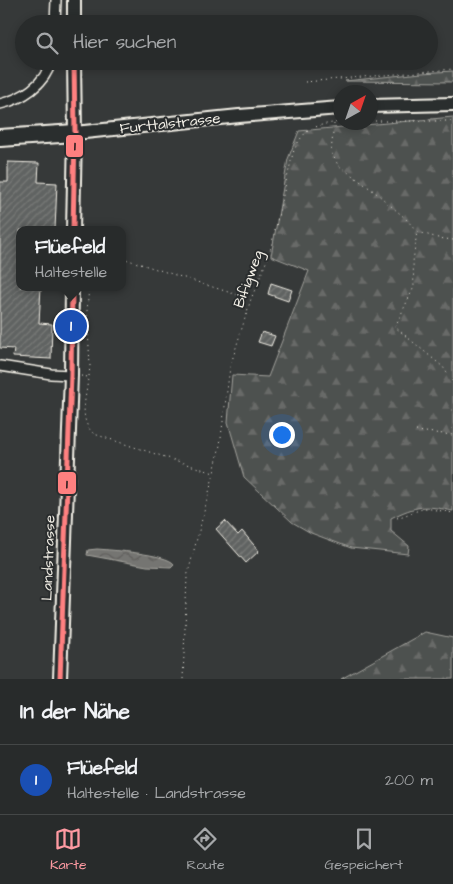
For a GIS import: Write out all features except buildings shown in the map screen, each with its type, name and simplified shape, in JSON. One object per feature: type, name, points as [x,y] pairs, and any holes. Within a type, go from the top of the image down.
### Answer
[{"type":"highway","name":"Furttalstrasse","points":[[0,138],[75,133]]},
{"type":"main road","points":[[74,0],[74,15]]},
{"type":"main road","points":[[73,226],[74,70]]},
{"type":"main road","points":[[378,106],[453,104]]},
{"type":"main road","name":"Furttalstrasse","points":[[75,133],[333,109]]},
{"type":"main road","name":"Landstrasse","points":[[60,679],[71,375],[72,291]]},
{"type":"street","points":[[55,15],[56,0]]},
{"type":"street","points":[[0,104],[17,100],[26,94],[41,80],[46,70]]},
{"type":"street","points":[[0,366],[71,375]]},
{"type":"path","points":[[306,82],[453,69]]},
{"type":"path","points":[[378,121],[453,121]]},
{"type":"path","name":"Bifigweg","points":[[183,679],[188,572],[220,445],[230,367],[251,299],[269,255],[289,167],[296,145],[309,130],[320,125],[333,123]]},
{"type":"path","points":[[333,130],[332,156],[338,165],[375,192],[417,231],[438,238],[453,240]]},
{"type":"path","points":[[417,231],[413,262],[414,287],[395,327],[443,367],[453,382]]},
{"type":"path","points":[[126,259],[251,299]]},
{"type":"path","points":[[89,291],[90,366],[84,420],[87,428],[94,434],[214,473]]},
{"type":"path","points":[[71,375],[88,377]]},
{"type":"path","points":[[416,431],[453,435]]},
{"type":"path","points":[[397,518],[425,508],[453,513]]},
{"type":"green space","points":[[453,71],[453,82],[345,81],[422,73]]},
{"type":"green space","points":[[453,117],[453,511],[421,507],[391,518],[391,531],[409,546],[408,554],[351,548],[311,533],[292,522],[244,477],[228,422],[232,375],[268,377],[309,271],[271,256],[288,159],[299,131],[333,128],[333,130],[378,130],[378,124]]},
{"type":"green space","points":[[425,632],[453,638],[453,679],[341,679]]},
{"type":"water","points":[[97,549],[150,555],[174,564],[171,567],[147,566],[87,555],[88,550]]},
{"type":"transit line","name":"1","points":[[73,226],[74,70]]},
{"type":"transit line","name":"1","points":[[60,679],[71,375],[72,291]]},
{"type":"place","name":"Flüefeld","points":[[71,326]]}]
